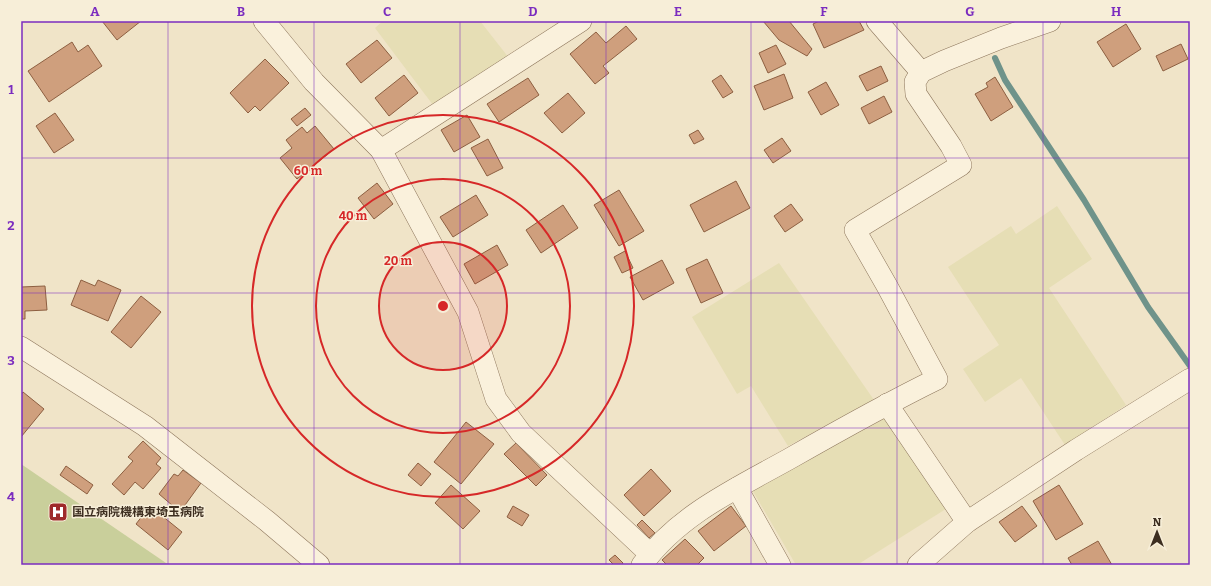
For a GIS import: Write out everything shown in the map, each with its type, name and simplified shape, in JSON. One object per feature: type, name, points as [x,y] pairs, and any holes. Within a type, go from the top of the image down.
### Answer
[{"type":"street","points":[[264,21],[314,82],[381,150],[468,312],[496,399],[522,433],[646,560],[688,518],[737,488],[887,404],[937,379],[887,286],[854,230],[961,165],[951,146],[916,94],[915,82],[921,72],[994,41],[1050,21]]},
{"type":"street","points":[[381,150],[581,21]]},
{"type":"street","points":[[877,21],[921,72]]},
{"type":"street","points":[[21,347],[145,426],[267,521],[319,565]]},
{"type":"street","points":[[918,565],[967,522],[1076,450],[1190,379]]},
{"type":"street","points":[[887,404],[967,522]]},
{"type":"street","points":[[737,488],[780,565]]},
{"type":"shaded area","points":[[383,21],[480,21],[509,58],[433,105],[375,28]]},
{"type":"shaded area","points":[[1057,206],[1092,259],[1049,288],[1126,405],[1065,445],[1021,378],[985,402],[963,369],[999,345],[948,267],[1011,226],[1016,234]]},
{"type":"shaded area","points":[[779,263],[874,400],[788,446],[751,386],[737,394],[692,317]]},
{"type":"shaded area","points":[[885,410],[949,507],[857,565],[796,565],[751,488]]},
{"type":"green space","name":"国立病院機構東埼玉病院","points":[[21,464],[169,565],[21,565]]},
{"type":"building","points":[[102,21],[141,21],[117,40]]},
{"type":"building","points":[[763,21],[789,21],[812,49],[807,56],[779,40]]},
{"type":"building","points":[[819,21],[859,21],[864,30],[824,48],[813,24]]},
{"type":"building","points":[[1126,24],[1141,49],[1113,67],[1097,42]]},
{"type":"building","points":[[626,26],[637,39],[603,66],[609,73],[595,84],[570,54],[596,32],[606,43]]},
{"type":"building","points":[[377,40],[392,58],[361,83],[346,64]]},
{"type":"building","points":[[72,42],[78,52],[88,45],[102,66],[49,102],[28,71]]},
{"type":"building","points":[[1181,44],[1188,59],[1163,71],[1156,56]]},
{"type":"building","points":[[776,45],[786,64],[768,73],[759,53]]},
{"type":"building","points":[[265,59],[289,83],[260,111],[255,106],[248,113],[230,93]]},
{"type":"building","points":[[881,66],[888,81],[867,91],[859,76]]},
{"type":"building","points":[[784,74],[793,98],[764,110],[754,86]]},
{"type":"building","points":[[404,75],[418,93],[389,116],[375,98]]},
{"type":"building","points":[[721,75],[733,92],[723,98],[712,81]]},
{"type":"building","points":[[995,77],[1013,107],[991,121],[975,94],[988,87],[986,83]]},
{"type":"building","points":[[528,78],[539,95],[499,122],[487,104]]},
{"type":"building","points":[[826,82],[839,105],[821,115],[808,92]]},
{"type":"building","points":[[568,93],[585,113],[562,133],[544,113]]},
{"type":"building","points":[[884,96],[892,112],[869,124],[861,108]]},
{"type":"building","points":[[305,108],[311,115],[297,126],[291,119]]},
{"type":"building","points":[[55,113],[74,140],[54,153],[36,126]]},
{"type":"building","points":[[467,115],[480,137],[454,152],[441,130]]},
{"type":"building","points":[[315,126],[334,149],[297,179],[280,158],[292,148],[286,140],[302,127],[307,133]]},
{"type":"building","points":[[698,130],[704,139],[694,144],[689,135]]},
{"type":"building","points":[[782,138],[791,151],[773,163],[764,150]]},
{"type":"building","points":[[488,139],[503,168],[487,176],[471,148]]},
{"type":"building","points":[[736,181],[750,208],[704,232],[690,205]]},
{"type":"building","points":[[377,183],[393,204],[374,219],[358,198]]},
{"type":"building","points":[[619,190],[644,231],[619,246],[594,205]]},
{"type":"building","points":[[476,195],[488,215],[453,237],[440,217]]},
{"type":"building","points":[[791,204],[803,220],[785,232],[774,216]]},
{"type":"building","points":[[563,205],[578,228],[541,253],[526,230]]},
{"type":"building","points":[[497,245],[508,265],[475,284],[464,264]]},
{"type":"building","points":[[625,251],[633,268],[622,273],[614,257]]},
{"type":"building","points":[[707,259],[723,293],[701,303],[686,269]]},
{"type":"building","points":[[662,260],[674,283],[643,300],[630,277]]},
{"type":"building","points":[[81,280],[95,286],[98,280],[121,290],[108,321],[71,305]]},
{"type":"building","points":[[45,286],[47,310],[25,311],[25,319],[21,319],[21,287]]},
{"type":"building","points":[[141,296],[161,312],[131,348],[111,332]]},
{"type":"building","points":[[23,392],[44,409],[21,437],[21,395]]},
{"type":"building","points":[[466,422],[494,444],[461,484],[434,462]]},
{"type":"building","points":[[143,441],[161,458],[156,464],[161,468],[143,489],[135,482],[124,495],[112,484],[133,461],[128,457]]},
{"type":"building","points":[[516,443],[547,475],[536,486],[504,454]]},
{"type":"building","points":[[418,463],[431,474],[421,486],[408,475]]},
{"type":"building","points":[[66,466],[93,485],[87,494],[60,475]]},
{"type":"building","points":[[651,469],[671,491],[644,516],[624,495]]},
{"type":"building","points":[[183,470],[201,483],[180,512],[159,494],[174,474],[178,476]]},
{"type":"building","points":[[451,485],[480,511],[463,529],[435,503]]},
{"type":"building","points":[[1059,485],[1083,524],[1056,540],[1033,501]]},
{"type":"building","points":[[150,506],[182,532],[168,550],[136,524]]},
{"type":"building","points":[[513,506],[529,515],[522,526],[507,517]]},
{"type":"building","points":[[731,506],[746,526],[714,551],[698,531]]},
{"type":"building","points":[[1022,506],[1037,526],[1015,542],[999,522]]},
{"type":"building","points":[[642,520],[655,533],[649,538],[637,525]]},
{"type":"building","points":[[685,539],[704,558],[697,565],[667,565],[662,560]]},
{"type":"building","points":[[1098,541],[1112,565],[1072,565],[1068,558]]},
{"type":"building","points":[[615,555],[623,563],[622,565],[614,565],[609,560]]},
{"type":"waterway","points":[[995,58],[1005,80],[1084,200],[1148,307],[1190,366]]},
{"type":"place","name":"国立病院機構東埼玉病院","points":[[58,512]]}]
